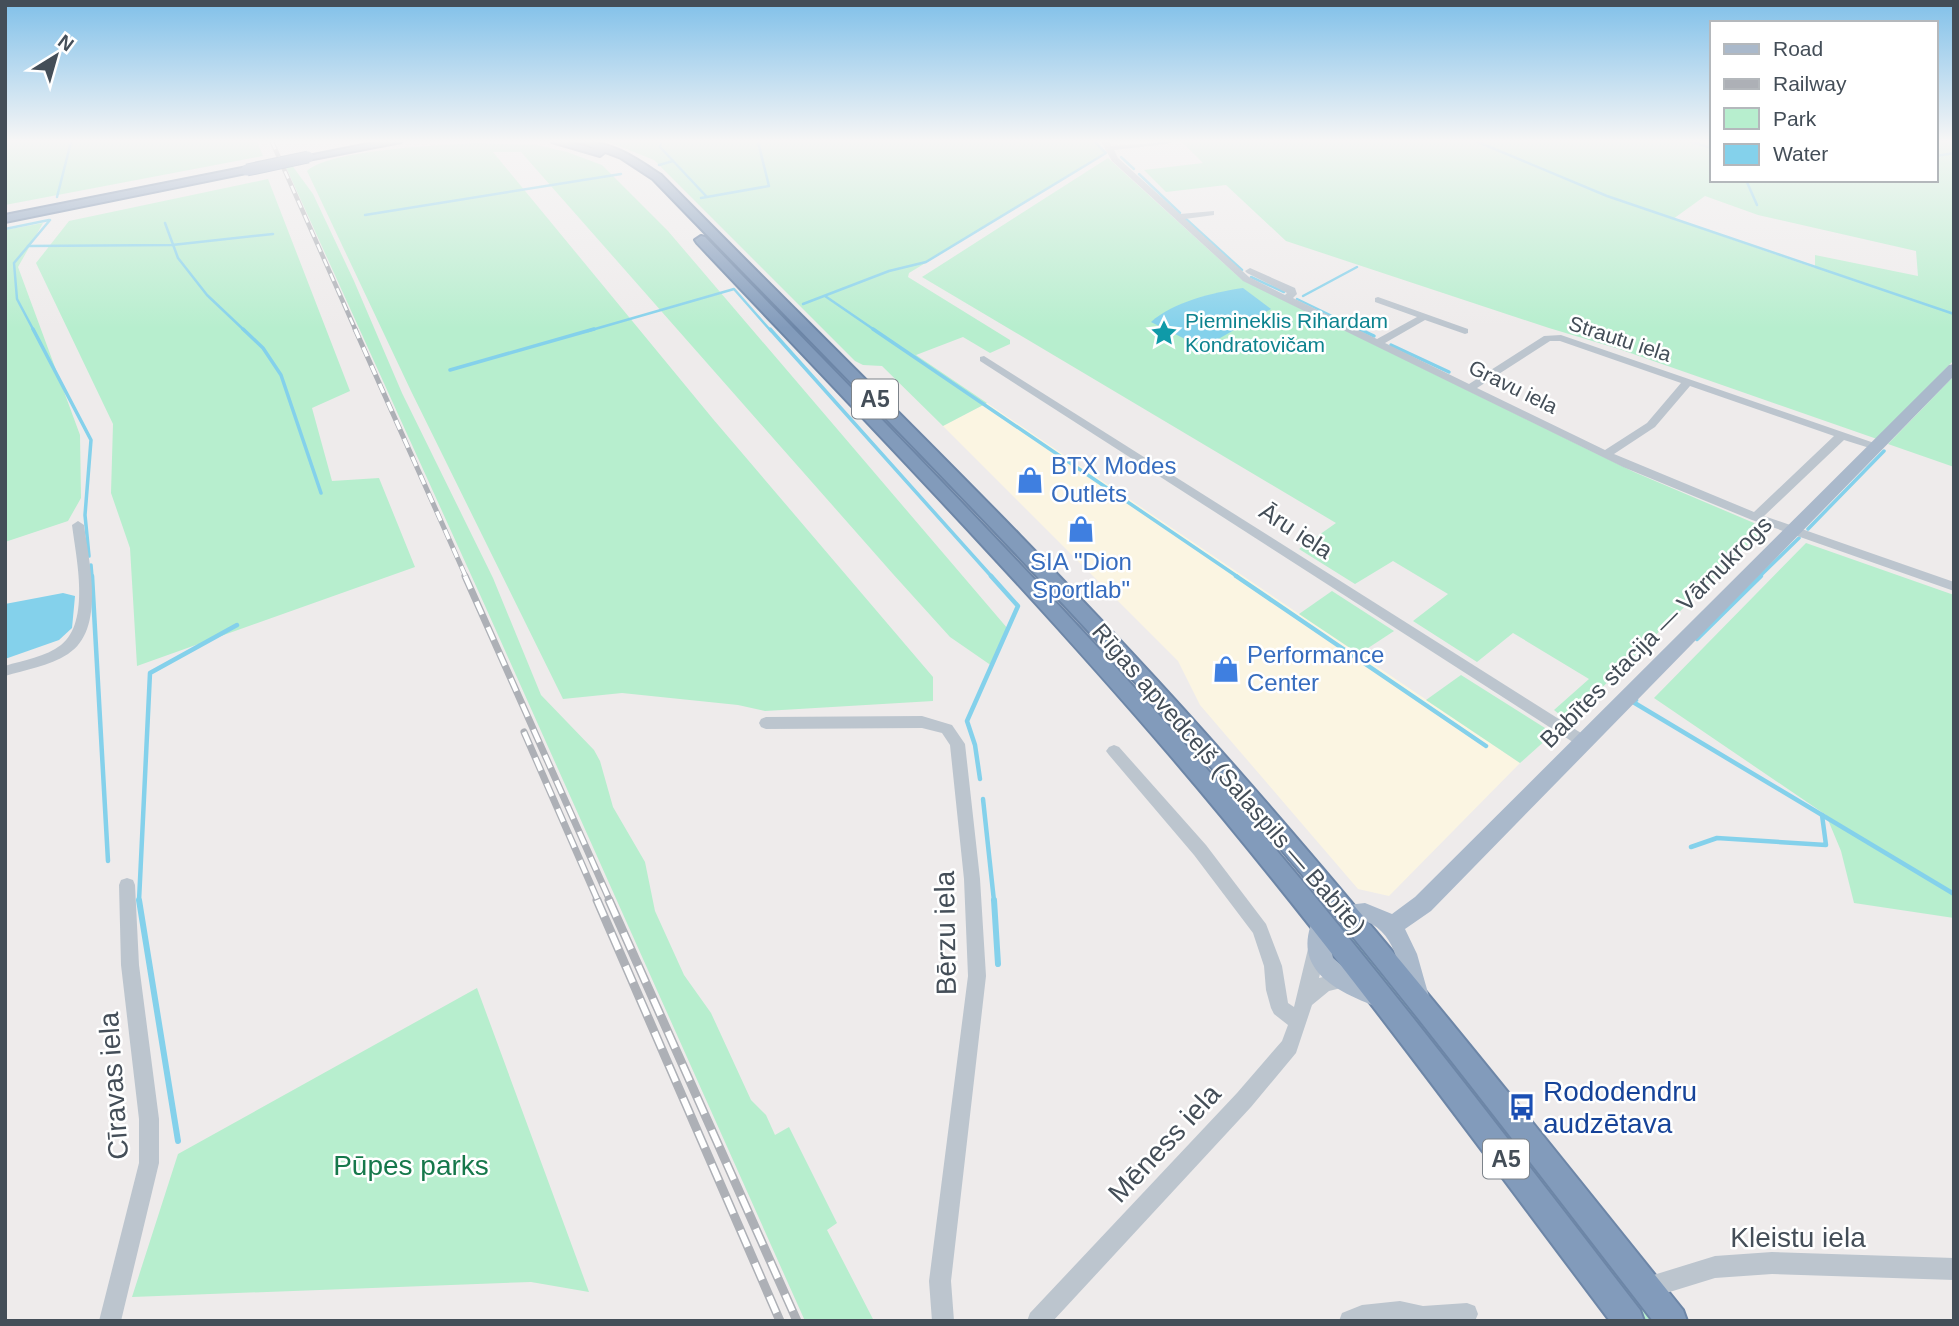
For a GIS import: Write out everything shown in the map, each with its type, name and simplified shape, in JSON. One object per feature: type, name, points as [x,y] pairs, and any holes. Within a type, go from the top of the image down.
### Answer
[{"type":"highway","points":[[5,213],[53,204]]},
{"type":"highway","points":[[5,219],[75,204]]},
{"type":"highway","name":"Rīgas apvedceļš (Salaspils — Babīte)","points":[[667,204],[1070,629],[1178,750],[1382,998],[1629,1321]]},
{"type":"highway","name":"Rīgas apvedceļš (Salaspils — Babīte)","points":[[685,204],[1094,624],[1220,764],[1419,1000],[1672,1321]]},
{"type":"highway","points":[[1070,629],[1071,622],[1076,619],[1094,624]]},
{"type":"main road","name":"Babītes stacija — Vārnukrogs","points":[[1391,927],[1423,904],[1954,368]]},
{"type":"main road","points":[[1348,913],[1370,913],[1391,927],[1406,949],[1419,1000]]},
{"type":"main road","points":[[1322,924],[1317,949],[1326,969],[1334,977],[1382,998]]},
{"type":"street","name":"Gravu iela","points":[[1162,204],[1240,275],[1606,454],[1756,517],[1954,587]]},
{"type":"street","points":[[1176,217],[1211,213]]},
{"type":"street","points":[[1378,300],[1465,331]]},
{"type":"street","points":[[1377,343],[1424,317]]},
{"type":"street","name":"Strautu iela","points":[[1470,388],[1553,337],[1596,349],[1840,437],[1876,447]]},
{"type":"street","name":"Āru iela","points":[[984,359],[1584,742]]},
{"type":"street","name":"Strautu iela","points":[[1606,454],[1651,425],[1688,382]]},
{"type":"street","points":[[1756,517],[1840,437]]},
{"type":"street","points":[[5,671],[66,649],[83,630],[85,597],[78,525]]},
{"type":"street","name":"Bērzu iela","points":[[766,723],[922,722],[947,729],[957,744],[972,879],[977,976],[940,1281],[943,1321]]},
{"type":"street","points":[[1114,751],[1200,850],[1260,929],[1273,966],[1280,1008],[1299,1022]]},
{"type":"street","name":"Cīravas iela","points":[[110,1321],[149,1163],[149,1119],[129,953],[127,885]]},
{"type":"street","name":"Mēness iela","points":[[1046,1318],[1289,1047],[1299,1022],[1317,949]]},
{"type":"street","points":[[1304,1000],[1324,984],[1343,981]]},
{"type":"street","name":"Kleistu iela","points":[[1647,1288],[1715,1267],[1772,1263],[1954,1269]]},
{"type":"street","points":[[1350,1321],[1362,1316],[1400,1312],[1423,1317],[1467,1314]]},
{"type":"shaded area","points":[[987,403],[1520,763],[1389,896],[1358,889],[1200,705],[1178,661],[943,426]]},
{"type":"green space","points":[[150,204],[278,204],[350,391],[312,408],[332,481],[379,478],[415,567],[137,666],[130,548],[111,493],[113,424],[36,263],[69,221]]},
{"type":"green space","points":[[303,204],[318,204],[402,393],[493,578],[541,695],[594,750],[600,761],[613,807],[645,862],[655,911],[684,975],[711,1013],[751,1100],[766,1115],[775,1135],[789,1127],[837,1223],[827,1230],[874,1321],[805,1321]]},
{"type":"green space","points":[[323,204],[536,204],[713,419],[933,677],[933,701],[765,711],[738,705],[622,693],[563,699],[411,391]]},
{"type":"green space","points":[[567,204],[641,204],[668,231],[1008,629],[992,666],[950,637]]},
{"type":"green space","points":[[698,204],[1022,204],[909,273],[908,277],[1010,340],[1010,344],[990,353],[963,337],[916,355],[987,403],[943,426],[882,366],[863,365],[855,361]]},
{"type":"green space","points":[[1036,204],[1158,204],[1241,279],[1634,472],[1754,523],[1762,531],[1575,714],[1559,714],[1554,710],[1589,679],[1513,633],[1477,662],[1413,621],[1448,594],[1393,561],[1355,584],[1299,549],[1336,523],[922,277]]},
{"type":"green space","points":[[1246,204],[1694,204],[1673,219],[1815,268],[1815,255],[1918,276],[1916,251],[1758,215],[1727,204],[1954,204],[1954,360],[1877,439],[1619,349],[1286,241]]},
{"type":"green space","points":[[43,223],[18,267],[80,435],[81,498],[68,521],[5,542],[5,230]]},
{"type":"green space","points":[[1954,376],[1954,467],[1888,444]]},
{"type":"green space","points":[[1806,543],[1954,595],[1954,918],[1854,903],[1841,851],[1826,815],[1654,698]]},
{"type":"green space","points":[[1332,591],[1394,631],[1359,654],[1299,614]]},
{"type":"green space","points":[[1461,675],[1545,728],[1548,738],[1520,763],[1426,700]]},
{"type":"green space","points":[[1345,924],[1658,1321],[1643,1321],[1338,928]]},
{"type":"green space","name":"Pūpes parks","points":[[477,988],[589,1292],[531,1282],[132,1297],[178,1154]]},
{"type":"water","points":[[1243,288],[1271,309],[1206,346],[1151,322],[1182,304],[1207,295]]},
{"type":"water","points":[[63,593],[75,596],[72,628],[59,640],[5,659],[5,604]]},
{"type":"waterway","points":[[365,215],[434,204]]},
{"type":"waterway","points":[[803,304],[889,271],[926,262],[1022,204]]},
{"type":"waterway","points":[[1170,204],[1180,213]]},
{"type":"waterway","points":[[1630,204],[1954,314]]},
{"type":"waterway","points":[[1186,219],[1242,270]]},
{"type":"waterway","points":[[5,229],[49,220]]},
{"type":"waterway","points":[[28,246],[50,220]]},
{"type":"waterway","points":[[165,223],[173,245]]},
{"type":"waterway","points":[[173,245],[273,234]]},
{"type":"waterway","points":[[28,246],[173,245]]},
{"type":"waterway","points":[[173,245],[178,258],[207,295],[245,331]]},
{"type":"waterway","points":[[28,246],[14,263],[17,299],[34,331]]},
{"type":"waterway","points":[[1303,296],[1357,267]]},
{"type":"waterway","points":[[1251,277],[1284,292]]},
{"type":"waterway","points":[[588,331],[734,289],[771,331]]},
{"type":"waterway","points":[[825,296],[876,331]]},
{"type":"waterway","points":[[1297,299],[1363,331]]},
{"type":"waterway","points":[[33,329],[91,440],[85,515],[89,556]]},
{"type":"waterway","points":[[243,329],[263,348],[281,375],[321,493]]},
{"type":"waterway","points":[[450,370],[594,329]]},
{"type":"waterway","points":[[770,329],[992,577]]},
{"type":"waterway","points":[[873,329],[1238,577]]},
{"type":"waterway","points":[[1359,329],[1374,336]]},
{"type":"waterway","points":[[1391,345],[1449,372]]},
{"type":"waterway","points":[[1808,529],[1884,451]]},
{"type":"waterway","points":[[1759,577],[1799,538]]},
{"type":"waterway","points":[[91,565],[92,577]]},
{"type":"waterway","points":[[92,576],[108,861]]},
{"type":"waterway","points":[[980,779],[975,745],[967,721],[1018,606],[991,576]]},
{"type":"waterway","points":[[1236,576],[1486,746]]},
{"type":"waterway","points":[[1697,639],[1761,576]]},
{"type":"waterway","points":[[139,900],[150,673],[237,625]]},
{"type":"waterway","points":[[1636,700],[1633,702],[1822,815]]},
{"type":"waterway","points":[[983,799],[994,901]]},
{"type":"waterway","points":[[1691,847],[1717,838],[1826,845],[1822,815]]},
{"type":"waterway","points":[[1822,815],[1954,894]]},
{"type":"waterway","points":[[139,900],[178,1141]]},
{"type":"waterway","points":[[994,900],[998,964]]},
{"type":"railway","points":[[300,204],[356,331]]},
{"type":"railway","points":[[355,329],[466,577]]},
{"type":"railway","points":[[465,576],[610,901]]},
{"type":"railway","points":[[524,732],[598,901]]},
{"type":"railway","points":[[597,900],[780,1321]]},
{"type":"railway","points":[[609,900],[797,1321]]},
{"type":"place","name":"Piemineklis Rihardam Kondratovičam","points":[[1164,333]]},
{"type":"place","name":"BTX Modes Outlets","points":[[1030,480]]},
{"type":"place","name":"SIA \"Dion Sportlab\"","points":[[1081,529]]},
{"type":"place","name":"Performance Center","points":[[1226,669]]},
{"type":"place","name":"Rododendru audzētava","points":[[1522,1107]]}]
